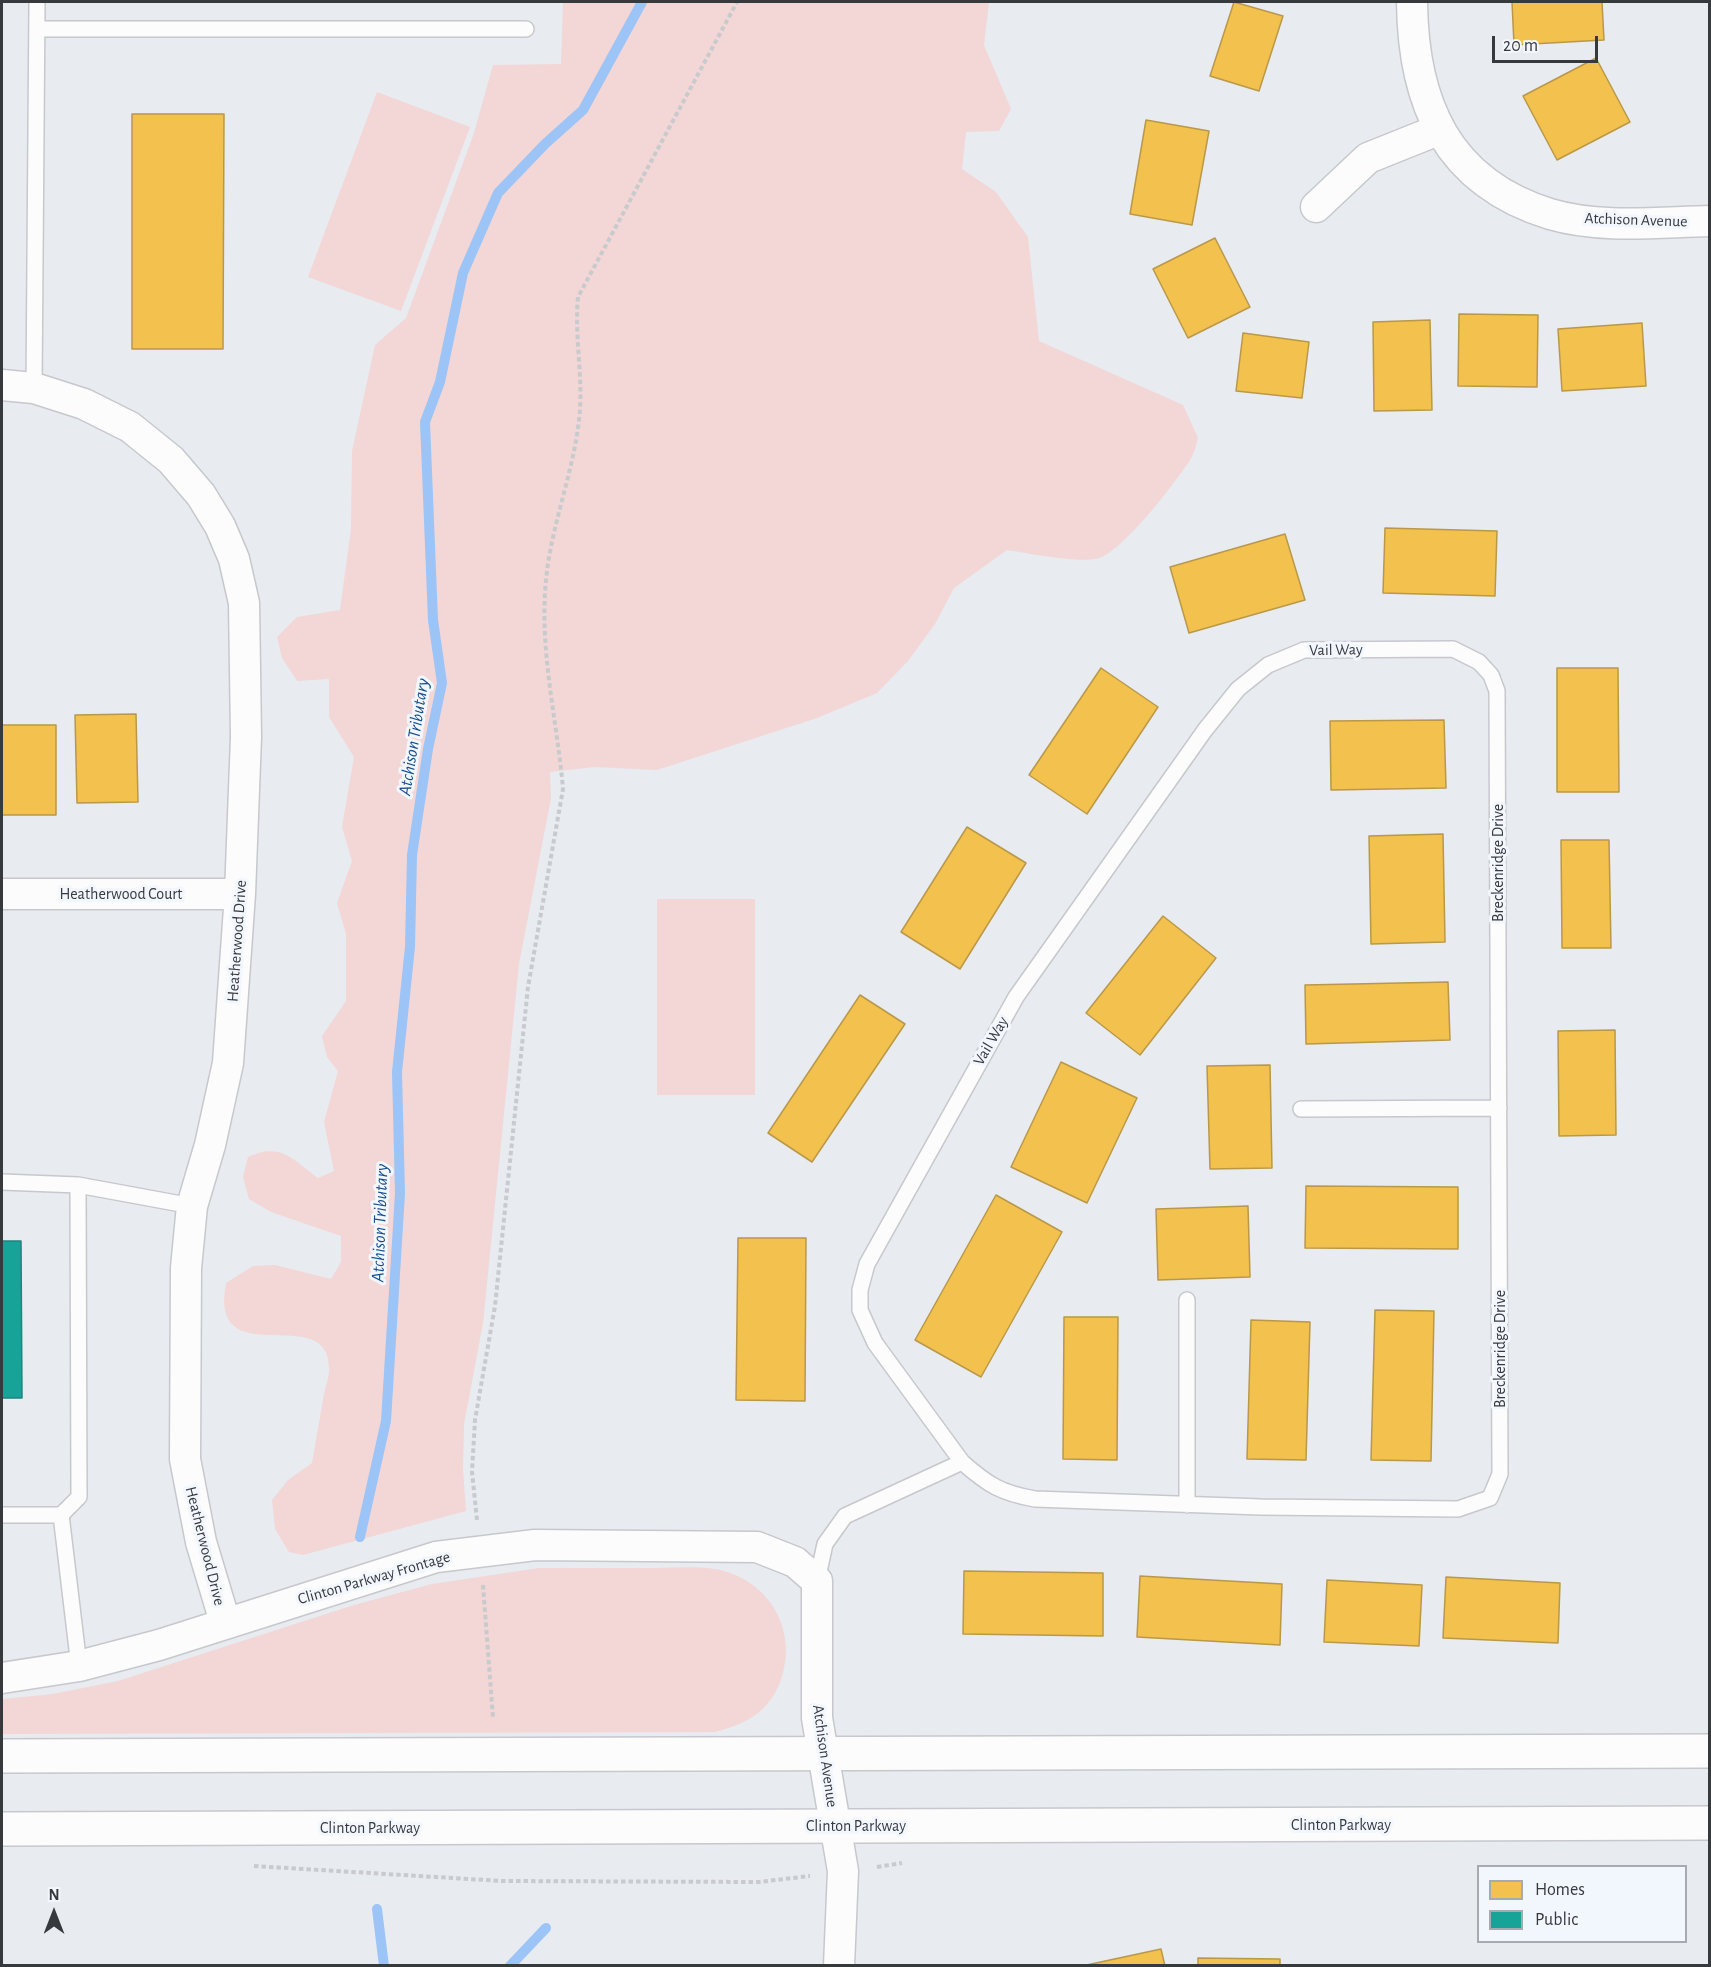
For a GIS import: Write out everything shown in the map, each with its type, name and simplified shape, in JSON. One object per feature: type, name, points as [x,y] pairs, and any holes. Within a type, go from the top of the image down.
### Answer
[{"type":"main road","points":[[2,1756],[1710,1751]]},
{"type":"main road","name":"Clinton Parkway","points":[[2,1829],[1710,1823]]},
{"type":"street","name":"Atchison Avenue","points":[[1412,2],[1413,30],[1421,84],[1438,130],[1479,176],[1510,197],[1551,214],[1604,222],[1710,221]]},
{"type":"street","points":[[1316,207],[1368,159],[1438,130]]},
{"type":"street","name":"Heatherwood Drive","points":[[2,385],[34,388],[84,404],[130,427],[171,460],[201,495],[220,526],[234,559],[244,603],[246,657],[240,894],[228,1063],[210,1145],[192,1206],[186,1268],[185,1458],[201,1542],[225,1622]]},
{"type":"street","name":"Heatherwood Court","points":[[2,894],[240,894]]},
{"type":"street","name":"Clinton Parkway Frontage","points":[[2,1678],[80,1666],[159,1645],[225,1622],[436,1557],[535,1545],[757,1547],[795,1562],[818,1581]]},
{"type":"street","name":"Atchison Avenue","points":[[818,1581],[817,1718],[843,1871],[839,1965]]},
{"type":"lane","points":[[34,388],[37,2]]},
{"type":"lane","points":[[37,28],[526,28]]},
{"type":"lane","name":"Vail Way","points":[[962,1462],[875,1343],[860,1310],[860,1290],[867,1264],[1016,997],[1205,730],[1238,690],[1268,665],[1304,650],[1453,649],[1479,662]]},
{"type":"lane","name":"Breckenridge Drive","points":[[962,1462],[984,1482],[1004,1493],[1035,1499],[1187,1505],[1458,1509],[1490,1498],[1500,1474],[1497,691],[1491,675],[1479,662]]},
{"type":"lane","points":[[1301,1109],[1499,1108]]},
{"type":"lane","points":[[2,1182],[78,1185],[192,1206]]},
{"type":"lane","points":[[2,1515],[62,1515],[79,1497],[78,1185]]},
{"type":"lane","points":[[1187,1300],[1187,1505]]},
{"type":"lane","points":[[818,1581],[825,1544],[845,1516],[962,1462]]},
{"type":"lane","points":[[62,1515],[80,1666]]},
{"type":"path","points":[[477,1523],[472,1472],[475,1420],[495,1306],[528,987],[563,789],[560,756],[549,697],[543,623],[546,579],[574,455],[579,417],[575,323],[578,297],[737,2]]},
{"type":"path","points":[[482,1580],[493,1718]]},
{"type":"path","points":[[242,1865],[501,1881],[767,1881]]},
{"type":"shaded area","points":[[563,2],[989,2],[984,45],[1011,109],[999,131],[966,132],[962,169],[996,192],[1028,237],[1039,341],[1183,405],[1198,438],[1191,458],[1173,484],[1135,530],[1109,553],[1091,560],[1080,560],[1007,550],[954,588],[935,624],[908,661],[877,693],[817,718],[657,770],[595,767],[550,772],[551,798],[519,964],[483,1323],[464,1424],[463,1469],[466,1511],[303,1555],[289,1552],[275,1529],[272,1500],[288,1480],[312,1463],[328,1377],[329,1367],[324,1348],[310,1339],[250,1333],[234,1326],[225,1311],[226,1283],[253,1266],[275,1265],[331,1279],[341,1262],[341,1236],[271,1212],[249,1199],[243,1177],[248,1157],[269,1151],[286,1155],[318,1178],[334,1171],[324,1122],[338,1071],[327,1057],[322,1036],[346,1001],[346,934],[337,903],[352,861],[342,827],[354,757],[329,717],[329,679],[297,681],[282,658],[277,637],[297,617],[340,610],[351,529],[352,451],[375,345],[406,318],[474,133],[493,65],[561,64]]},
{"type":"shaded area","points":[[377,92],[470,127],[401,311],[308,277]]},
{"type":"shaded area","points":[[657,899],[755,899],[755,1095],[657,1095]]},
{"type":"shaded area","points":[[539,1568],[702,1568],[727,1572],[742,1578],[767,1598],[782,1625],[786,1657],[779,1686],[758,1713],[739,1724],[715,1732],[2,1734],[2,1699],[53,1694],[118,1681],[354,1605],[432,1584]]},
{"type":"building: Homes","points":[[1234,2],[1283,16],[1259,91],[1210,76]]},
{"type":"building: Homes","points":[[1512,2],[1602,2],[1604,40],[1514,45]]},
{"type":"building: Homes","points":[[1596,58],[1630,122],[1557,160],[1523,96]]},
{"type":"building: Homes","points":[[132,114],[224,114],[223,349],[132,349]]},
{"type":"building: Homes","points":[[1146,120],[1209,131],[1192,225],[1130,214]]},
{"type":"building: Homes","points":[[1215,238],[1250,307],[1188,338],[1153,269]]},
{"type":"building: Homes","points":[[1459,314],[1538,315],[1537,387],[1458,386]]},
{"type":"building: Homes","points":[[1430,320],[1432,410],[1374,411],[1373,322]]},
{"type":"building: Homes","points":[[1642,323],[1646,386],[1562,391],[1558,329]]},
{"type":"building: Homes","points":[[1243,333],[1309,342],[1302,398],[1236,391]]},
{"type":"building: Homes","points":[[1385,528],[1497,531],[1495,596],[1383,593]]},
{"type":"building: Homes","points":[[1285,534],[1305,600],[1189,633],[1170,567]]},
{"type":"building: Homes","points":[[1101,668],[1158,707],[1087,814],[1029,775]]},
{"type":"building: Homes","points":[[1557,668],[1618,668],[1619,792],[1557,792]]},
{"type":"building: Homes","points":[[136,714],[138,802],[77,803],[75,715]]},
{"type":"building: Homes","points":[[1444,720],[1446,788],[1331,790],[1330,721]]},
{"type":"building: Homes","points":[[2,725],[56,725],[56,815],[2,815]]},
{"type":"building: Homes","points":[[967,827],[1026,863],[960,969],[901,932]]},
{"type":"building: Homes","points":[[1443,834],[1445,942],[1371,944],[1369,836]]},
{"type":"building: Homes","points":[[1561,840],[1609,840],[1611,948],[1562,948]]},
{"type":"building: Homes","points":[[1163,916],[1216,958],[1140,1055],[1086,1013]]},
{"type":"building: Homes","points":[[1448,982],[1450,1040],[1306,1044],[1305,985]]},
{"type":"building: Homes","points":[[860,995],[905,1024],[812,1162],[768,1133]]},
{"type":"building: Homes","points":[[1615,1030],[1616,1135],[1559,1136],[1558,1031]]},
{"type":"building: Homes","points":[[1061,1062],[1137,1098],[1087,1203],[1011,1167]]},
{"type":"building: Homes","points":[[1270,1065],[1272,1168],[1210,1169],[1207,1066]]},
{"type":"building: Homes","points":[[1306,1186],[1458,1187],[1458,1249],[1305,1248]]},
{"type":"building: Homes","points":[[996,1195],[1062,1232],[981,1377],[915,1340]]},
{"type":"building: Homes","points":[[1248,1206],[1250,1277],[1158,1280],[1156,1209]]},
{"type":"building: Homes","points":[[738,1238],[806,1238],[805,1401],[736,1400]]},
{"type":"building: Homes","points":[[1375,1310],[1434,1311],[1431,1461],[1371,1460]]},
{"type":"building: Homes","points":[[1064,1317],[1118,1317],[1117,1460],[1063,1459]]},
{"type":"building: Homes","points":[[1251,1320],[1310,1322],[1306,1460],[1247,1459]]},
{"type":"building: Homes","points":[[964,1571],[1103,1573],[1103,1636],[963,1634]]},
{"type":"building: Homes","points":[[1140,1576],[1282,1584],[1280,1645],[1137,1637]]},
{"type":"building: Homes","points":[[1446,1577],[1560,1583],[1558,1643],[1443,1638]]},
{"type":"building: Homes","points":[[1327,1580],[1422,1585],[1419,1646],[1324,1642]]},
{"type":"building: Homes","points":[[1161,1949],[1165,1966],[1082,1966]]},
{"type":"building: Homes","points":[[1198,1958],[1280,1959],[1280,1966],[1198,1966]]},
{"type":"building: Public","points":[[2,1241],[21,1241],[22,1398],[2,1398]]},
{"type":"waterway","name":"Atchison Tributary","points":[[360,1537],[386,1421],[400,1193],[397,1072],[410,947],[412,855],[428,749],[442,683],[433,620],[425,422],[440,382],[463,273],[498,193],[545,144],[583,110],[642,2]]},
{"type":"waterway","name":"Atchison Tributary","points":[[377,1909],[384,1966]]},
{"type":"waterway","points":[[510,1966],[546,1928]]}]
